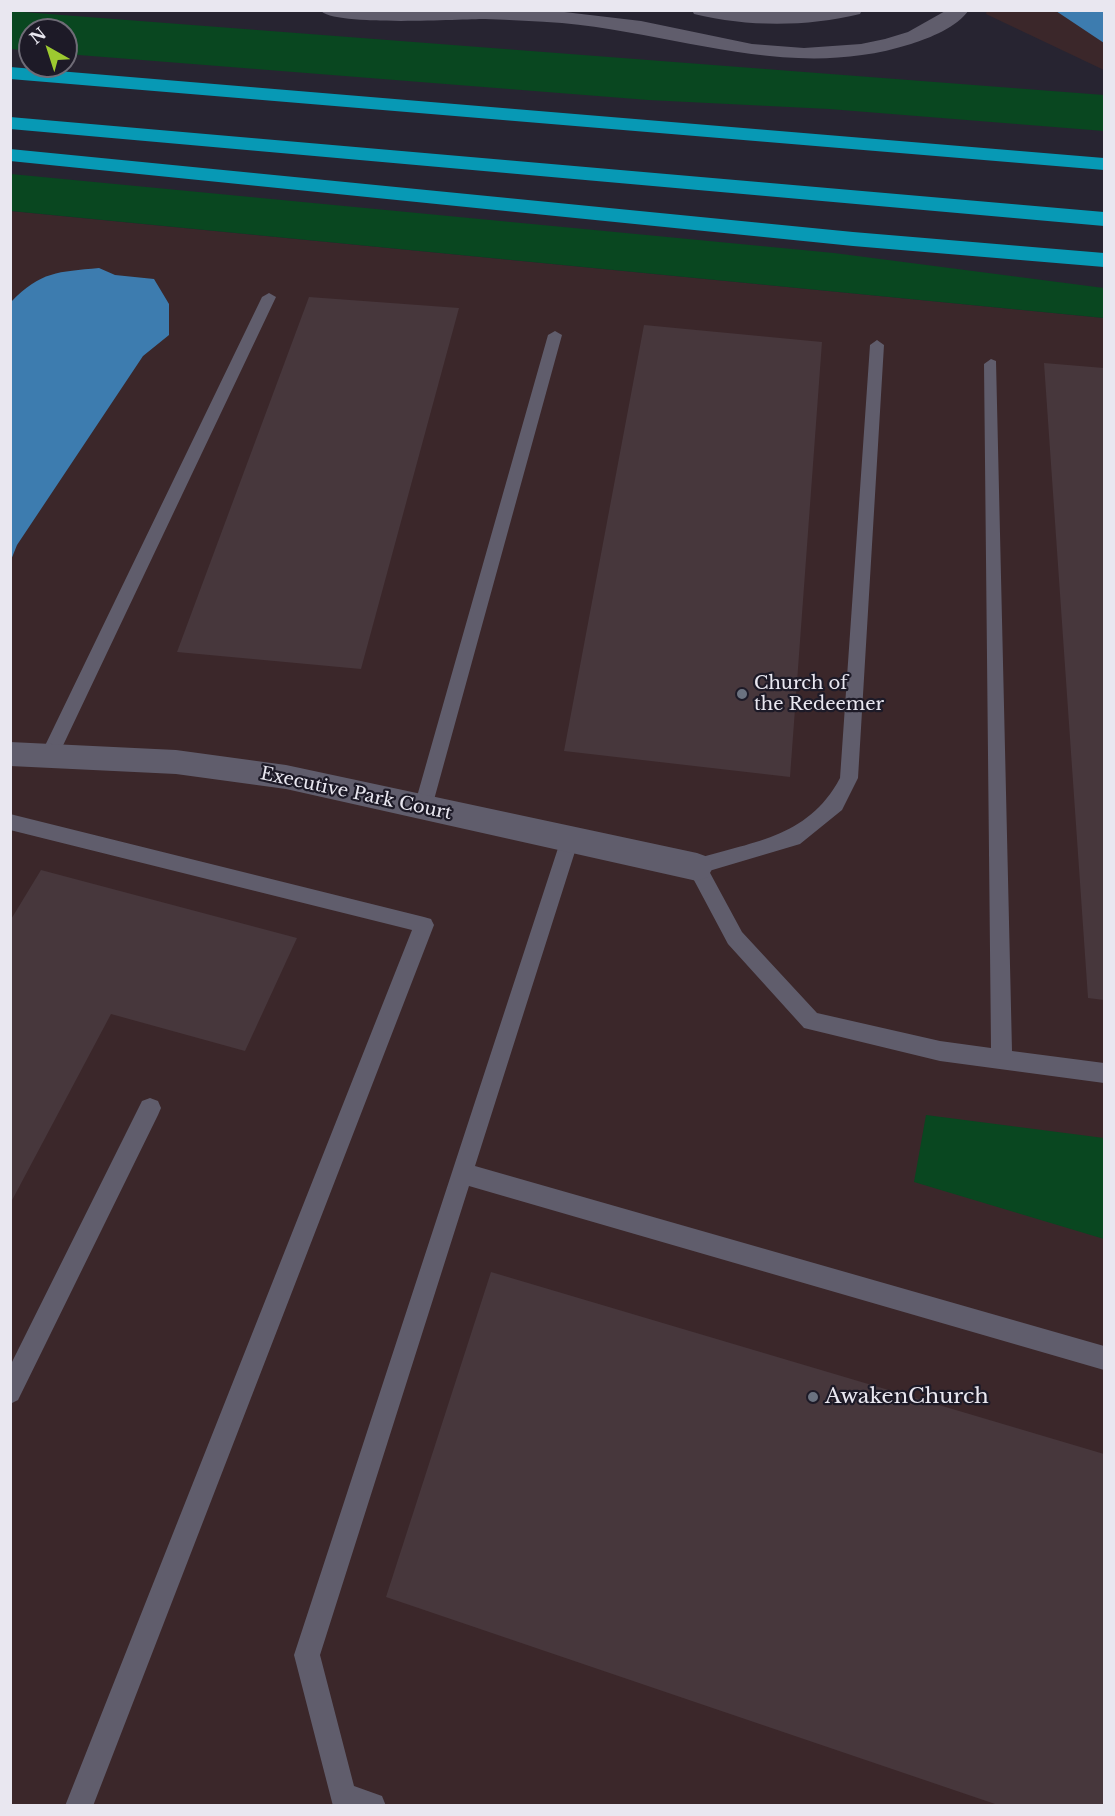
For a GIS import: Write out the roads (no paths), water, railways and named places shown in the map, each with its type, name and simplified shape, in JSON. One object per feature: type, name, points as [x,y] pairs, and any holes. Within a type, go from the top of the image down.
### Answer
[{"type":"highway","points":[[10,73],[1104,164]]},
{"type":"highway","points":[[10,123],[1104,219]]},
{"type":"highway","points":[[10,155],[854,239],[1104,260]]},
{"type":"highway","points":[[854,239],[990,263],[1104,276]]},
{"type":"street","points":[[329,10],[398,16],[506,14],[622,24],[752,50],[795,53],[885,46],[920,36],[950,20],[960,10]]},
{"type":"street","points":[[701,10],[726,16],[822,17],[853,10]]},
{"type":"street","name":"Executive Park Court","points":[[10,754],[176,762],[286,777],[696,867]]},
{"type":"lane","points":[[49,756],[269,297]]},
{"type":"lane","points":[[423,807],[555,335]]},
{"type":"lane","points":[[877,345],[849,778],[835,805],[793,838],[696,867],[735,938],[811,1021],[940,1051],[1104,1073]]},
{"type":"lane","points":[[991,364],[1002,1059]]},
{"type":"lane","points":[[10,822],[424,925],[79,1806]]},
{"type":"lane","points":[[372,1806],[343,1796],[307,1654],[570,839]]},
{"type":"lane","points":[[10,1392],[150,1108]]},
{"type":"lane","points":[[462,1173],[1104,1358]]},
{"type":"water","points":[[1056,11],[1104,11],[1104,43]]},
{"type":"water","points":[[99,268],[115,275],[154,279],[169,304],[169,335],[143,356],[17,545],[11,560],[11,302],[32,284],[51,275]]},
{"type":"place","name":"Church of the Redeemer","points":[[742,694]]},
{"type":"place","name":"AwakenChurch","points":[[813,1397]]}]
